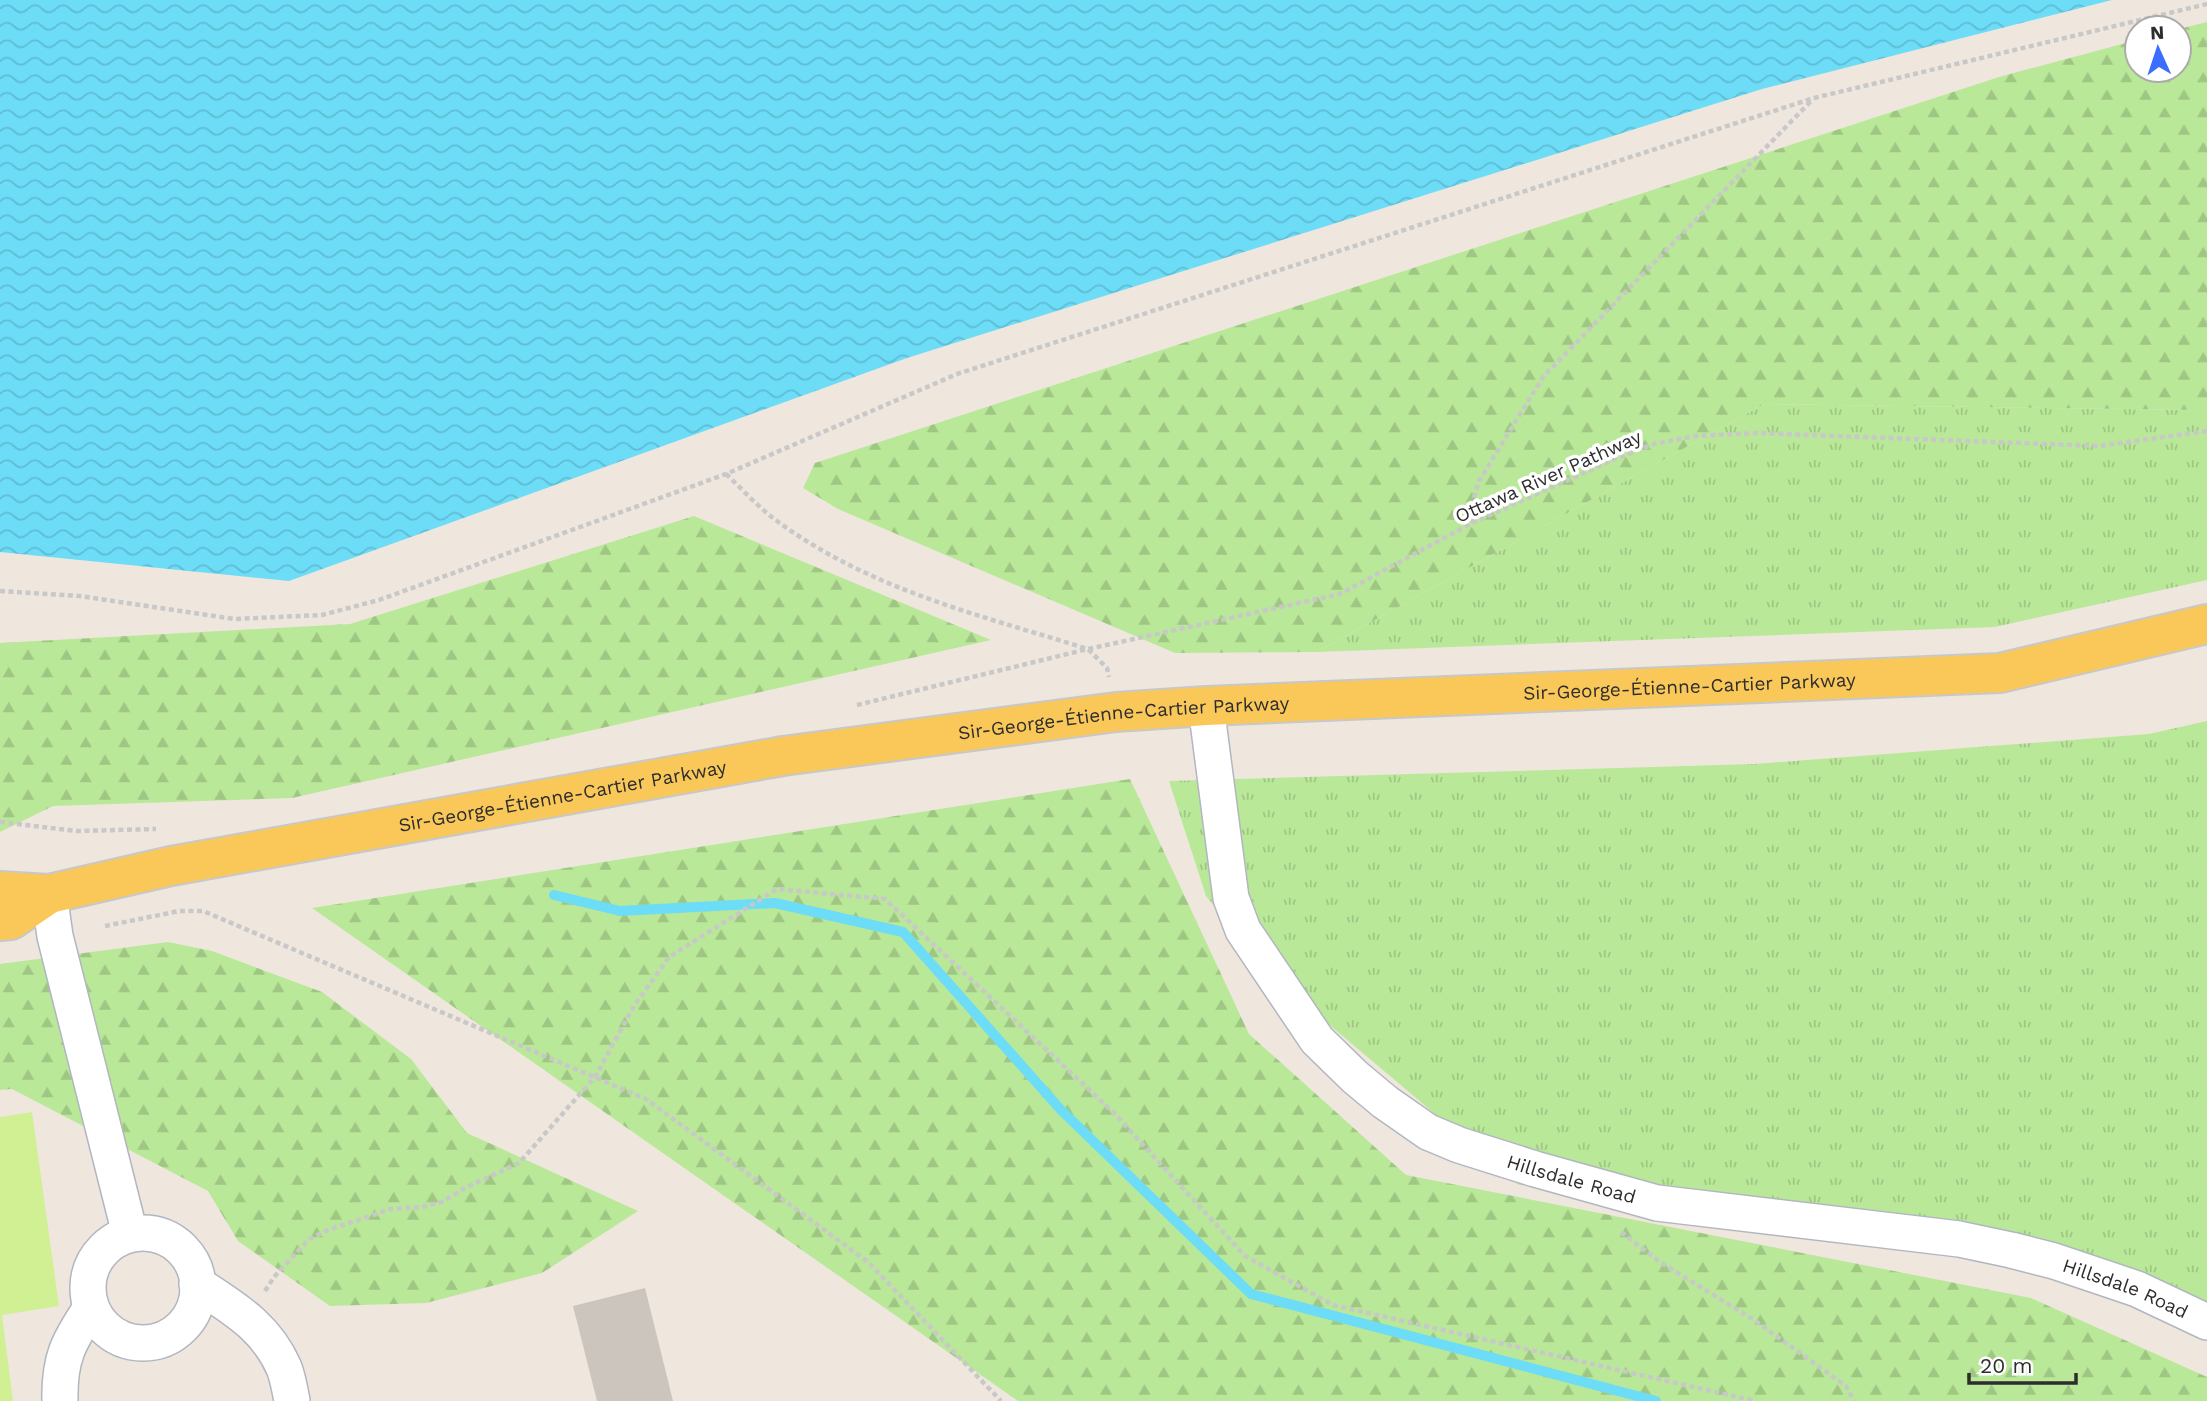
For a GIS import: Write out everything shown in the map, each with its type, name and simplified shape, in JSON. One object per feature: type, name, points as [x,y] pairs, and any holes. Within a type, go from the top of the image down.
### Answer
[{"type":"main road","name":"Sir-George-Étienne-Cartier Parkway","points":[[0,891],[49,894],[171,866],[783,756],[1116,712],[2000,673],[2207,624]]},
{"type":"main road","name":"Sir-George-Étienne-Cartier Parkway","points":[[0,921],[11,920],[49,894]]},
{"type":"street","name":"Hillsdale Road","points":[[1206,706],[1231,898],[1243,930],[1317,1040],[1354,1077],[1429,1132],[1459,1145],[1657,1203],[1959,1239],[2011,1250],[2054,1261],[2137,1289],[2207,1322]]},
{"type":"street","points":[[49,894],[57,943],[130,1234]]},
{"type":"street","points":[[148,1233],[165,1237],[179,1247],[191,1261],[197,1283],[192,1312],[183,1326],[169,1337],[152,1343],[133,1342],[115,1336],[101,1324],[91,1308],[87,1289],[90,1271],[99,1254],[112,1241],[130,1234],[148,1233]]},
{"type":"street","points":[[197,1283],[248,1318],[261,1331],[284,1368],[292,1401]]},
{"type":"street","points":[[60,1401],[59,1382],[64,1353],[91,1308]]},
{"type":"path","points":[[0,591],[80,596],[234,619],[321,615],[379,600],[726,474],[957,374],[1814,98],[2207,4]]},
{"type":"path","points":[[1472,523],[1472,504],[1479,481],[1543,377],[1814,98]]},
{"type":"path","name":"Ottawa River Pathway","points":[[1088,649],[1340,594],[1472,523],[1615,458],[1654,444],[1696,436],[1757,433],[2099,446],[2207,432]]},
{"type":"path","points":[[726,474],[776,520],[845,565],[919,597],[1088,649],[1107,668],[1116,712]]},
{"type":"path","points":[[248,1318],[274,1277],[309,1239],[391,1209],[422,1207],[442,1202],[519,1163],[595,1077],[634,1006],[669,957],[777,889],[885,899],[1113,1112],[1245,1256],[1333,1305],[1755,1401]]},
{"type":"path","points":[[105,926],[179,911],[203,911],[646,1099],[868,1262],[1001,1401]]},
{"type":"path","points":[[1595,1186],[1619,1231],[1660,1262],[1754,1320],[1846,1386],[1854,1401]]},
{"type":"green space","points":[[2207,22],[2207,405],[2201,410],[1764,404],[1317,652],[1175,653],[838,509],[803,488],[815,463],[1999,77],[2123,44],[2123,84],[2193,84],[2193,26]]},
{"type":"green space","points":[[1764,404],[2201,410],[2207,405],[2207,580],[1995,627],[1317,652]]},
{"type":"green space","points":[[694,516],[991,640],[292,798],[53,806],[0,832],[0,643],[350,624]]},
{"type":"green space","points":[[2207,721],[2207,1327],[2106,1276],[1595,1186],[1519,1185],[1274,978],[1206,896],[1169,781],[1754,764],[2149,734]]},
{"type":"green space","points":[[1130,779],[1249,1034],[1406,1175],[2031,1298],[2207,1377],[2207,1401],[1018,1401],[312,908]]},
{"type":"green space","points":[[168,942],[212,951],[322,992],[411,1059],[467,1133],[638,1211],[542,1273],[426,1303],[330,1306],[238,1241],[208,1191],[12,1089],[0,1090],[0,964]]},
{"type":"green space","points":[[32,1112],[59,1306],[2,1315],[13,1401],[0,1401],[0,1117]]},
{"type":"water","points":[[0,0],[2112,0],[1762,89],[907,358],[289,581],[0,552]]},
{"type":"building","points":[[645,1288],[673,1401],[597,1401],[573,1306]]},
{"type":"waterway","points":[[554,895],[620,911],[775,903],[903,932],[1061,1110],[1251,1294],[1656,1401]]}]
